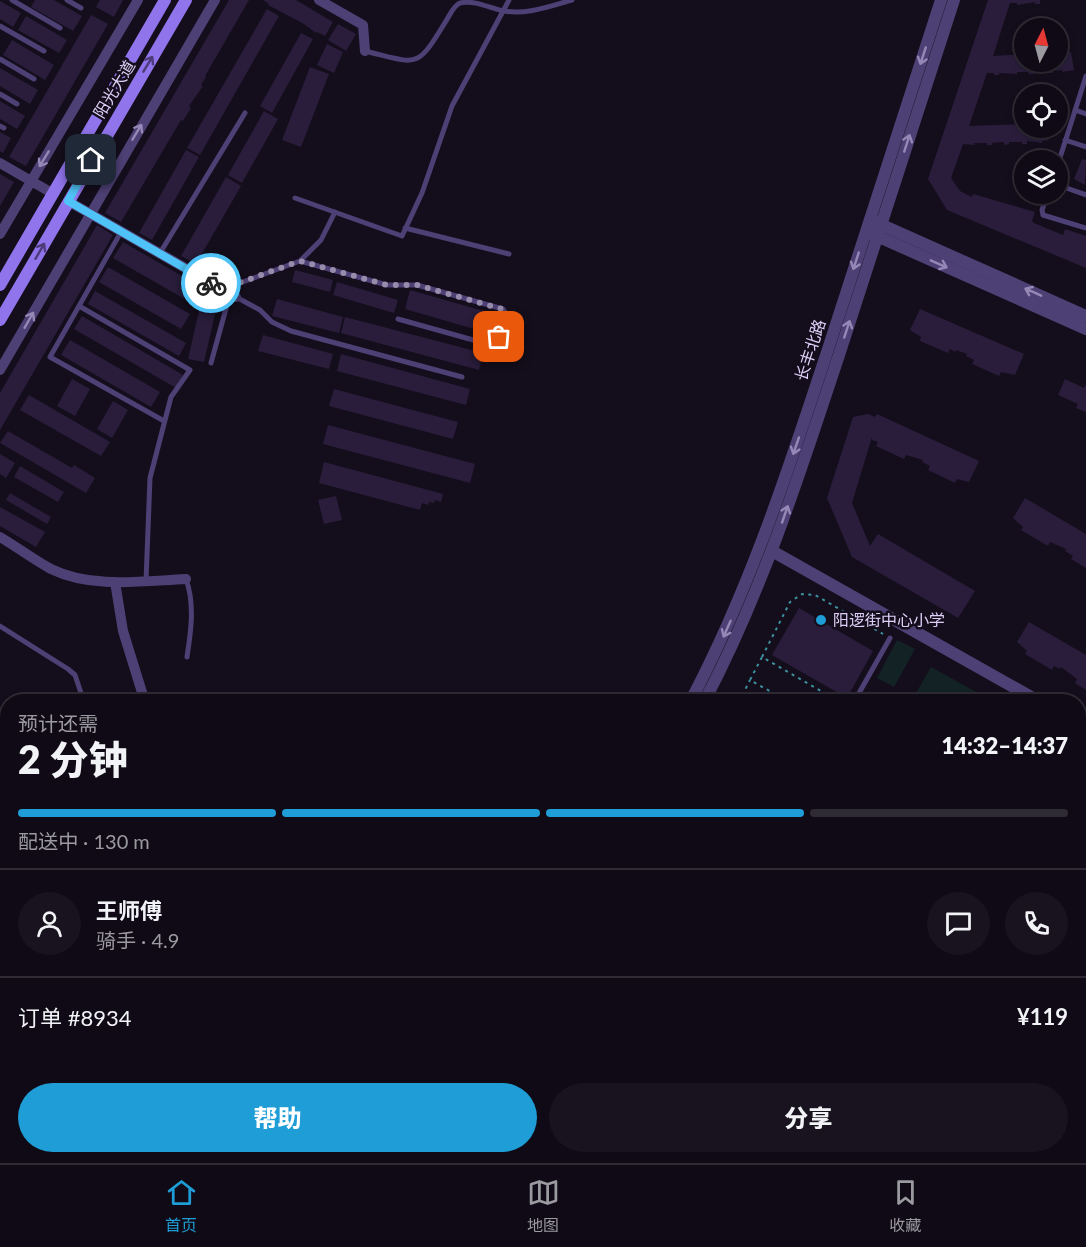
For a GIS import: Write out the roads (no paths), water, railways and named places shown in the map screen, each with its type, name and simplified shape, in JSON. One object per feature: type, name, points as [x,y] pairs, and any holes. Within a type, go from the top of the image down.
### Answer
[{"type":"main road","name":"阳光大道","points":[[0,285],[165,0]]},
{"type":"main road","name":"阳光大道","points":[[0,320],[186,0]]},
{"type":"street","points":[[0,234],[138,0]]},
{"type":"street","points":[[0,370],[215,0]]},
{"type":"street","points":[[319,0],[363,25],[365,51]]},
{"type":"street","name":"长丰北路","points":[[708,694],[734,642],[772,551],[808,448],[941,0]]},
{"type":"street","name":"长丰北路","points":[[694,694],[734,611],[766,532],[954,0]]},
{"type":"street","points":[[0,163],[52,193]]},
{"type":"street","points":[[68,201],[229,293]]},
{"type":"street","points":[[873,228],[1086,316]]},
{"type":"street","points":[[873,228],[1086,329]]},
{"type":"street","points":[[0,537],[62,574],[94,581],[115,582],[186,579]]},
{"type":"street","points":[[772,551],[1027,694]]},
{"type":"street","points":[[115,582],[123,631],[143,694]]},
{"type":"lane","points":[[12,0],[60,28]]},
{"type":"lane","points":[[67,0],[81,8]]},
{"type":"lane","points":[[365,51],[401,60],[416,60],[423,56],[453,9],[461,3],[476,0],[504,11],[530,11],[572,0]]},
{"type":"lane","points":[[295,198],[402,236],[422,193],[452,106],[509,0]]},
{"type":"lane","points":[[0,26],[44,51]]},
{"type":"lane","points":[[0,59],[34,79]]},
{"type":"lane","points":[[1062,150],[1086,76]]},
{"type":"lane","points":[[0,94],[17,104]]},
{"type":"lane","points":[[1075,110],[1086,114]]},
{"type":"lane","points":[[160,254],[245,113]]},
{"type":"lane","points":[[1065,140],[1086,147]]},
{"type":"lane","points":[[1068,189],[1086,195]]},
{"type":"lane","points":[[1044,204],[1043,215],[1086,228]]},
{"type":"lane","points":[[229,293],[300,261],[321,240],[335,212]]},
{"type":"lane","points":[[405,228],[509,254]]},
{"type":"lane","points":[[121,231],[50,357],[164,421]]},
{"type":"lane","points":[[300,261],[387,285],[405,284],[428,288],[502,309],[506,318],[502,334],[484,343],[398,319]]},
{"type":"lane","points":[[211,363],[229,293]]},
{"type":"lane","points":[[229,293],[260,310],[272,322],[291,331],[462,377]]},
{"type":"lane","points":[[79,306],[189,370],[171,397],[150,478],[146,581]]},
{"type":"lane","points":[[186,579],[191,592],[192,609],[187,657]]},
{"type":"lane","points":[[0,627],[68,669],[75,675],[81,694]]},
{"type":"lane","points":[[858,694],[890,638]]},
{"type":"place","name":"阳逻街中心小学","points":[[821,620]]}]
